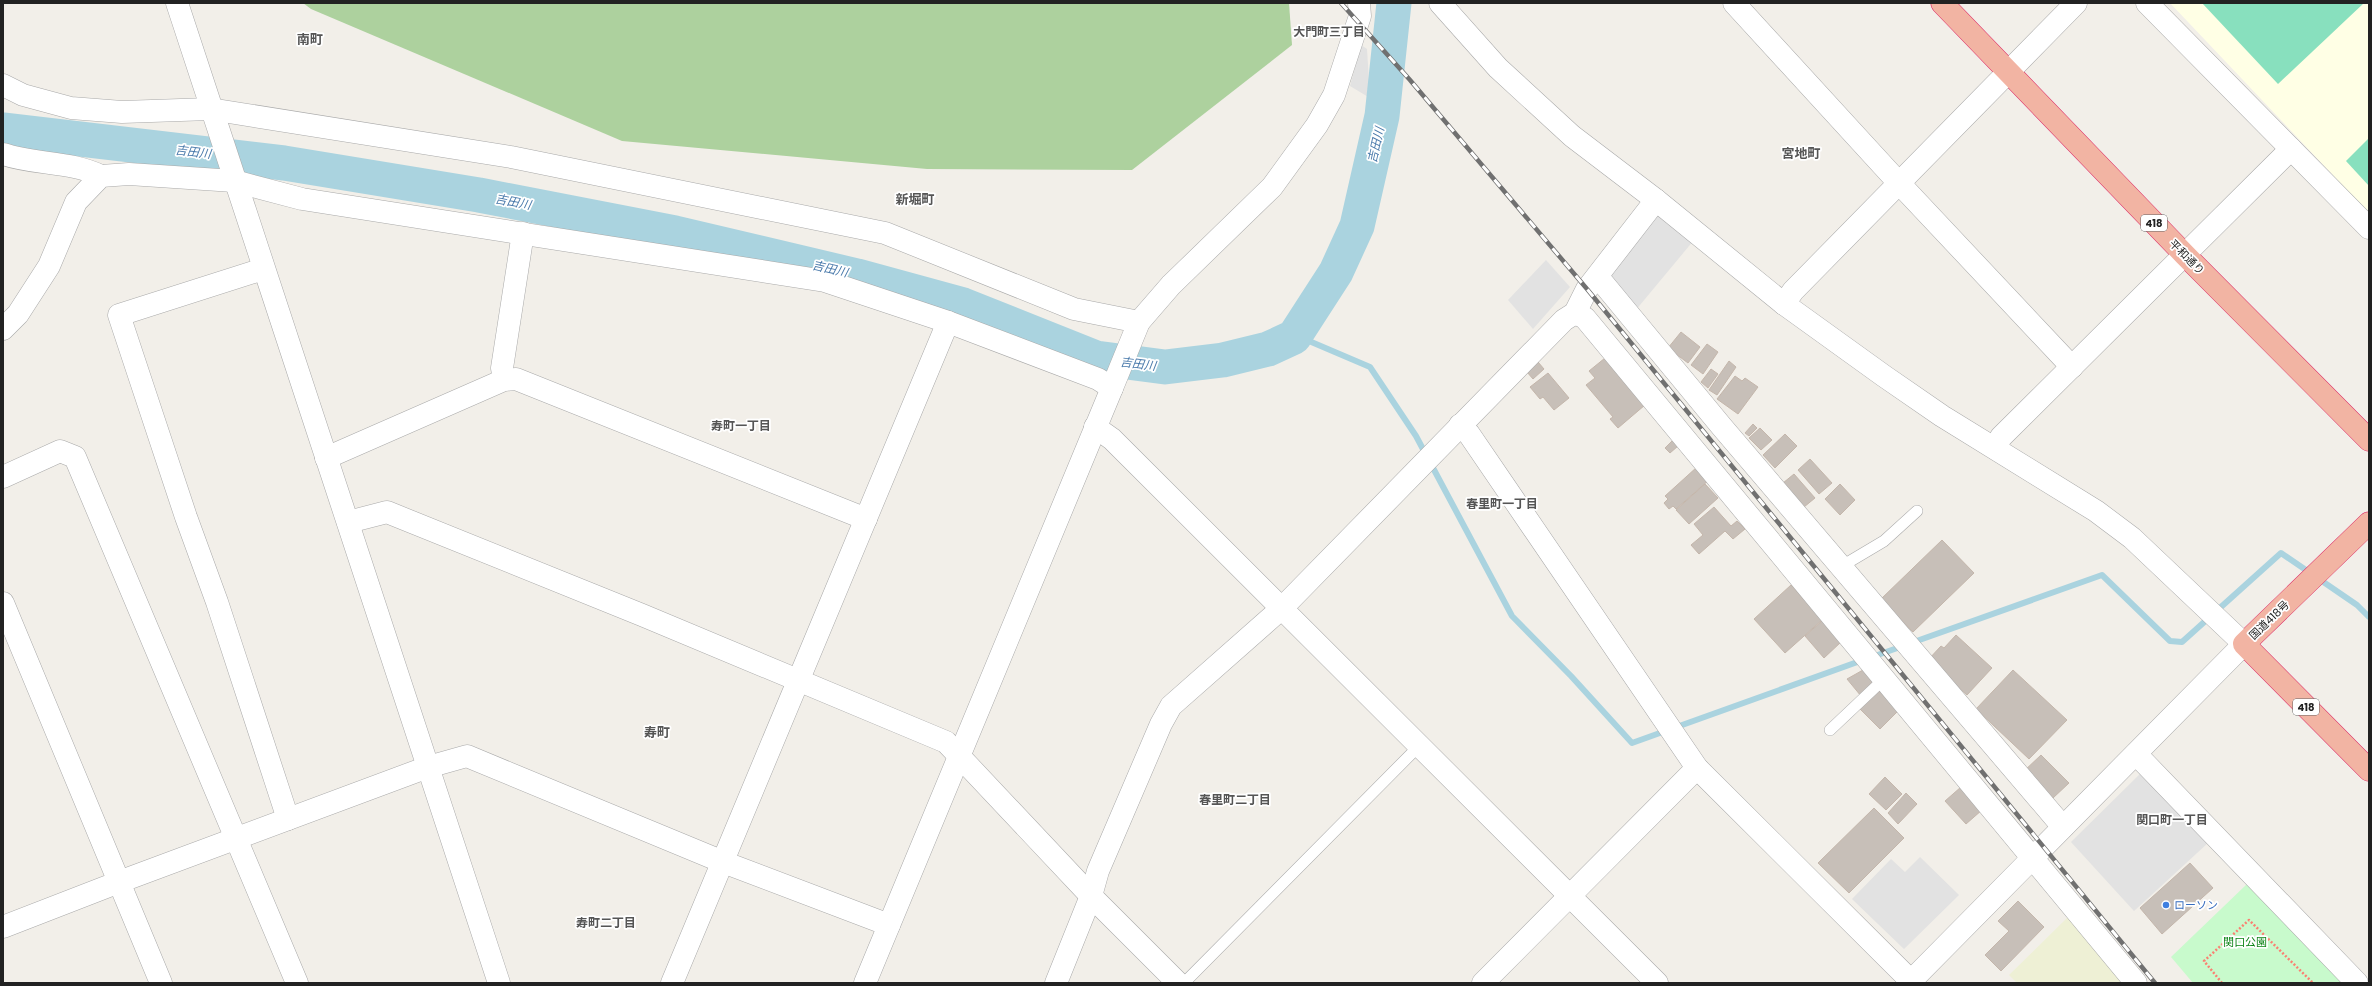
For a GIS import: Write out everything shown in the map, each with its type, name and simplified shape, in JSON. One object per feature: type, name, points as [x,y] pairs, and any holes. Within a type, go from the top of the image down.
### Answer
[{"type":"highway","name":"平和通り","points":[[1942,3],[2185,255],[2369,440]]},
{"type":"highway","name":"国道418号","points":[[2369,523],[2244,644],[2369,770]]},
{"type":"street","points":[[177,3],[212,114],[499,983]]},
{"type":"street","points":[[865,983],[1137,327],[1171,285],[1272,187],[1317,125],[1334,95],[1360,16],[1359,3]]},
{"type":"street","points":[[1734,3],[1898,182],[2072,367]]},
{"type":"street","points":[[1784,304],[1793,291],[1898,182],[2076,3]]},
{"type":"street","points":[[2147,3],[2369,228]]},
{"type":"street","points":[[1445,5],[1498,68],[1572,136],[1656,200],[1784,304],[1884,376],[2096,511],[2132,538],[2244,644],[1910,982],[1697,768],[1469,434],[1460,425]]},
{"type":"street","points":[[3,85],[23,95],[71,108],[122,112],[212,114],[512,157],[885,233],[1074,309],[1137,327]]},
{"type":"street","points":[[1995,448],[2001,437],[2290,149]]},
{"type":"street","points":[[3,154],[17,159],[88,170],[101,176],[129,174],[233,175],[302,198],[825,281],[948,322],[1098,379],[1116,380]]},
{"type":"street","points":[[3,329],[18,314],[49,266],[76,202],[101,176]]},
{"type":"street","points":[[1056,983],[1091,896],[1098,872],[1110,843],[1161,724],[1171,706],[1282,608],[1564,320],[1575,313],[1587,289],[1598,277],[1656,200]]},
{"type":"street","points":[[504,380],[502,368],[523,233]]},
{"type":"street","points":[[263,269],[118,315],[186,517],[217,602],[288,819]]},
{"type":"street","points":[[1598,277],[1722,427],[2063,827]]},
{"type":"street","points":[[1575,313],[1585,318],[2136,983]]},
{"type":"street","points":[[672,983],[948,322]]},
{"type":"street","points":[[326,458],[504,380],[516,379],[538,386],[866,519]]},
{"type":"street","points":[[1095,427],[1112,439],[1657,983]]},
{"type":"street","points":[[3,477],[60,451],[75,457],[297,983]]},
{"type":"street","points":[[348,522],[387,512],[635,612],[946,742],[1091,896],[1178,983]]},
{"type":"street","points":[[3,603],[161,983]]},
{"type":"street","points":[[2136,754],[2357,983]]},
{"type":"street","points":[[3,927],[119,882],[428,767],[467,756],[723,862],[889,926]]},
{"type":"street","points":[[1483,983],[1697,768]]},
{"type":"lane","points":[[1842,566],[1884,541],[1917,511]]},
{"type":"lane","points":[[1830,730],[1872,665]]},
{"type":"lane","points":[[1184,983],[1419,746]]},
{"type":"path","points":[[2222,983],[2204,961],[2249,920],[2313,983]]},
{"type":"shaded area","points":[[2170,3],[2369,3],[2369,213]]},
{"type":"shaded area","points":[[1361,45],[1367,49],[1370,98],[1350,86]]},
{"type":"shaded area","points":[[1658,212],[1694,240],[1635,311],[1607,275]]},
{"type":"shaded area","points":[[1546,260],[1570,287],[1533,329],[1508,300]]},
{"type":"shaded area","points":[[2143,771],[2209,842],[2134,911],[2071,842]]},
{"type":"shaded area","points":[[1920,857],[1959,895],[1904,949],[1852,899],[1891,859],[1905,872]]},
{"type":"shaded area","points":[[2069,916],[2127,983],[2017,983],[2009,975]]},
{"type":"green space","points":[[303,3],[1289,3],[1292,45],[1132,170],[927,169],[622,141],[311,9]]},
{"type":"green space","points":[[2202,3],[2364,3],[2278,84]]},
{"type":"green space","points":[[2369,138],[2369,186],[2346,161]]},
{"type":"green space","name":"関口公園","points":[[2247,884],[2345,983],[2193,983],[2171,957]]},
{"type":"building","points":[[1681,332],[1700,347],[1688,363],[1668,348]]},
{"type":"building","points":[[1707,344],[1718,352],[1703,374],[1691,365]]},
{"type":"building","points":[[1605,358],[1645,405],[1618,428],[1610,419],[1613,417],[1586,385],[1595,378],[1589,371]]},
{"type":"building","points":[[1729,361],[1736,367],[1717,395],[1709,390]]},
{"type":"building","points":[[1538,362],[1544,369],[1533,379],[1527,372]]},
{"type":"building","points":[[1711,369],[1718,374],[1708,388],[1701,382]]},
{"type":"building","points":[[1548,373],[1569,398],[1554,410],[1543,397],[1540,399],[1530,387]]},
{"type":"building","points":[[1735,376],[1742,381],[1745,378],[1758,387],[1738,414],[1717,399]]},
{"type":"building","points":[[1753,424],[1757,428],[1749,436],[1745,433]]},
{"type":"building","points":[[1760,428],[1772,440],[1761,450],[1749,438]]},
{"type":"building","points":[[1785,434],[1797,446],[1775,468],[1763,455]]},
{"type":"building","points":[[1673,440],[1678,446],[1670,453],[1665,448]]},
{"type":"building","points":[[1810,459],[1832,483],[1819,494],[1798,470]]},
{"type":"building","points":[[1697,467],[1709,480],[1676,509],[1673,506],[1669,509],[1664,503],[1668,499],[1665,496]]},
{"type":"building","points":[[1794,474],[1815,498],[1804,507],[1783,483]]},
{"type":"building","points":[[1705,484],[1718,498],[1689,524],[1676,510]]},
{"type":"building","points":[[1840,484],[1855,500],[1840,515],[1825,499]]},
{"type":"building","points":[[1714,507],[1731,526],[1737,521],[1745,529],[1733,539],[1725,531],[1699,554],[1691,545],[1703,535],[1694,524]]},
{"type":"building","points":[[1942,540],[1974,573],[1913,632],[1881,599]]},
{"type":"building","points":[[1791,585],[1822,620],[1785,653],[1754,619]]},
{"type":"building","points":[[1822,621],[1841,642],[1824,658],[1805,636]]},
{"type":"building","points":[[1956,635],[1992,668],[1967,695],[1928,660],[1941,646],[1944,648]]},
{"type":"building","points":[[1863,670],[1875,683],[1861,696],[1847,679]]},
{"type":"building","points":[[2013,670],[2067,720],[2029,759],[1976,709]]},
{"type":"building","points":[[1878,690],[1898,711],[1880,729],[1859,708]]},
{"type":"building","points":[[2041,755],[2069,783],[2053,798],[2046,797],[2023,772]]},
{"type":"building","points":[[1885,777],[1902,794],[1886,810],[1869,794]]},
{"type":"building","points":[[1961,787],[1982,810],[1966,824],[1945,801]]},
{"type":"building","points":[[1906,793],[1917,804],[1898,824],[1888,813]]},
{"type":"building","points":[[1874,808],[1904,838],[1849,893],[1818,863]]},
{"type":"building","points":[[2190,863],[2213,888],[2162,934],[2140,908]]},
{"type":"building","points":[[2018,901],[2044,927],[2001,971],[1985,955],[2009,931],[1998,921]]},
{"type":"waterway","name":"吉田川","points":[[3,130],[284,163],[479,195],[675,233],[857,276],[963,305],[1096,358],[1165,367],[1223,360],[1268,349],[1294,337],[1336,272],[1357,226],[1382,116],[1394,3]]},
{"type":"waterway","points":[[1294,337],[1309,341],[1370,367],[1416,436],[1512,616],[1571,676],[1632,743],[1863,660]]},
{"type":"waterway","points":[[1911,643],[2102,575],[2170,641],[2182,642],[2281,553],[2357,605],[2369,617]]},
{"type":"waterway","points":[[1872,657],[1903,646]]},
{"type":"railway","points":[[1341,3],[1410,80],[1587,289],[2155,983]]},
{"type":"place","name":"ローソン","points":[[2166,905]]},
{"type":"district","name":"大門町三丁目","points":[[1329,32]]},
{"type":"district","name":"南町","points":[[310,39]]},
{"type":"district","name":"宮地町","points":[[1801,153]]},
{"type":"district","name":"新堀町","points":[[915,199]]},
{"type":"district","name":"寿町一丁目","points":[[741,426]]},
{"type":"district","name":"春里町一丁目","points":[[1502,504]]},
{"type":"district","name":"寿町","points":[[657,732]]},
{"type":"district","name":"春里町二丁目","points":[[1235,800]]},
{"type":"district","name":"関口町一丁目","points":[[2172,820]]},
{"type":"district","name":"寿町二丁目","points":[[606,923]]}]
